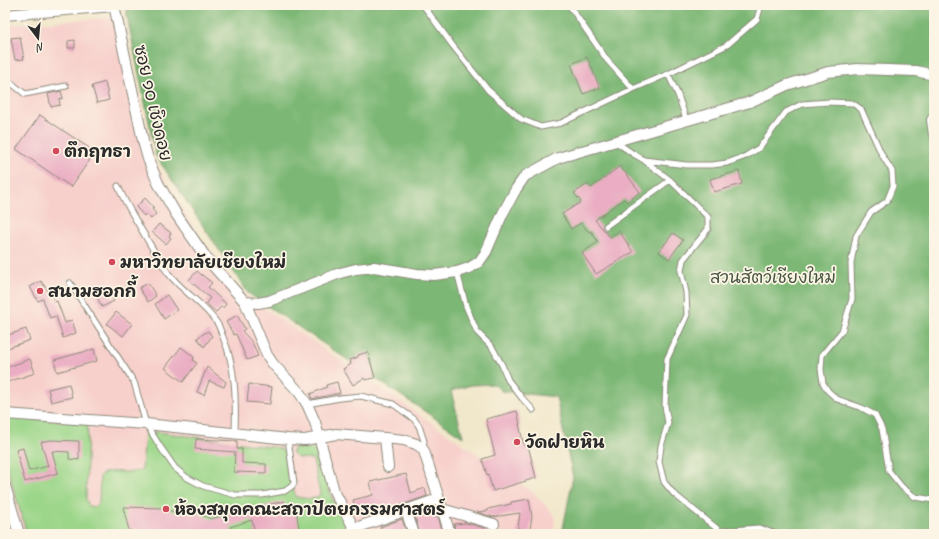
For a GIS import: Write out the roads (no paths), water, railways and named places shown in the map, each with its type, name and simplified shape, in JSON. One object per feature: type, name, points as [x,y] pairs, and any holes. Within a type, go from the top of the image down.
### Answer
[{"type":"street","points":[[5,15],[115,6]]},
{"type":"street","name":"ซอย ๑๐ เชิงดอย","points":[[115,6],[148,159],[158,183],[176,214],[207,259],[245,302],[267,355],[273,364],[299,392],[307,404],[315,422],[334,491],[355,531]]},
{"type":"street","points":[[245,302],[258,303],[268,301],[340,273],[356,269],[374,267],[417,274],[434,275],[457,272],[469,268],[479,262],[486,252],[503,213],[525,176],[558,158],[750,102],[787,85],[828,72],[858,69],[916,71],[934,75]]},
{"type":"street","points":[[934,117],[932,120],[934,134]]},
{"type":"street","points":[[5,414],[146,424],[288,439],[305,440],[319,436],[336,434],[404,440],[416,444],[424,451],[450,534]]},
{"type":"street","points":[[385,438],[388,467]]},
{"type":"street","points":[[5,486],[19,534]]},
{"type":"street","points":[[355,531],[438,499]]},
{"type":"street","points":[[442,509],[494,524]]},
{"type":"street","points":[[406,511],[414,534]]},
{"type":"lane","points":[[423,5],[452,46],[488,90],[521,119],[541,127],[561,123],[727,45],[757,19],[761,5]]},
{"type":"lane","points":[[569,5],[607,60],[633,89]]},
{"type":"lane","points":[[668,74],[678,95],[686,120]]},
{"type":"lane","points":[[5,78],[25,94],[66,86]]},
{"type":"lane","points":[[644,160],[712,166],[727,164],[746,156],[759,148],[786,112],[802,104],[829,102],[852,103],[861,109],[882,155],[892,171],[893,186],[887,201],[871,212],[856,236],[851,263],[852,299],[842,331],[822,355],[821,369],[823,383],[828,391],[837,399],[862,408],[875,415],[882,429],[889,471],[902,487],[915,497],[934,500]]},
{"type":"lane","points":[[616,141],[670,180],[708,217],[708,228],[683,260],[681,271],[686,292],[688,315],[667,359],[665,406],[668,423],[661,446],[659,462],[664,482],[674,494],[721,533],[759,528],[776,534]]},
{"type":"lane","points":[[606,226],[670,180]]},
{"type":"lane","points":[[118,186],[153,250],[168,273],[218,324],[229,351],[234,378],[236,405],[235,433]]},
{"type":"lane","points":[[457,272],[466,306],[477,332],[492,347],[508,380],[533,410]]},
{"type":"lane","points":[[70,283],[134,382],[146,424],[160,448],[175,468],[186,477],[203,486],[235,495],[262,495],[285,491],[294,483],[288,439]]},
{"type":"lane","points":[[307,404],[361,396],[393,404],[414,419],[419,426],[424,441],[422,448]]},
{"type":"place","name":"ตึกฤทธา","points":[[56,151]]},
{"type":"place","name":"มหาวิทยาลัยเชียงใหม่","points":[[112,262]]},
{"type":"place","name":"สนามฮอกกี้","points":[[40,291]]},
{"type":"place","name":"วัดฝายหิน","points":[[517,442]]},
{"type":"place","name":"ห้องสมุดคณะสถาปัตยกรรมศาสตร์","points":[[166,509]]},
{"type":"park label","name":"สวนสัตว์เชียงใหม่","points":[[773,277]]}]
